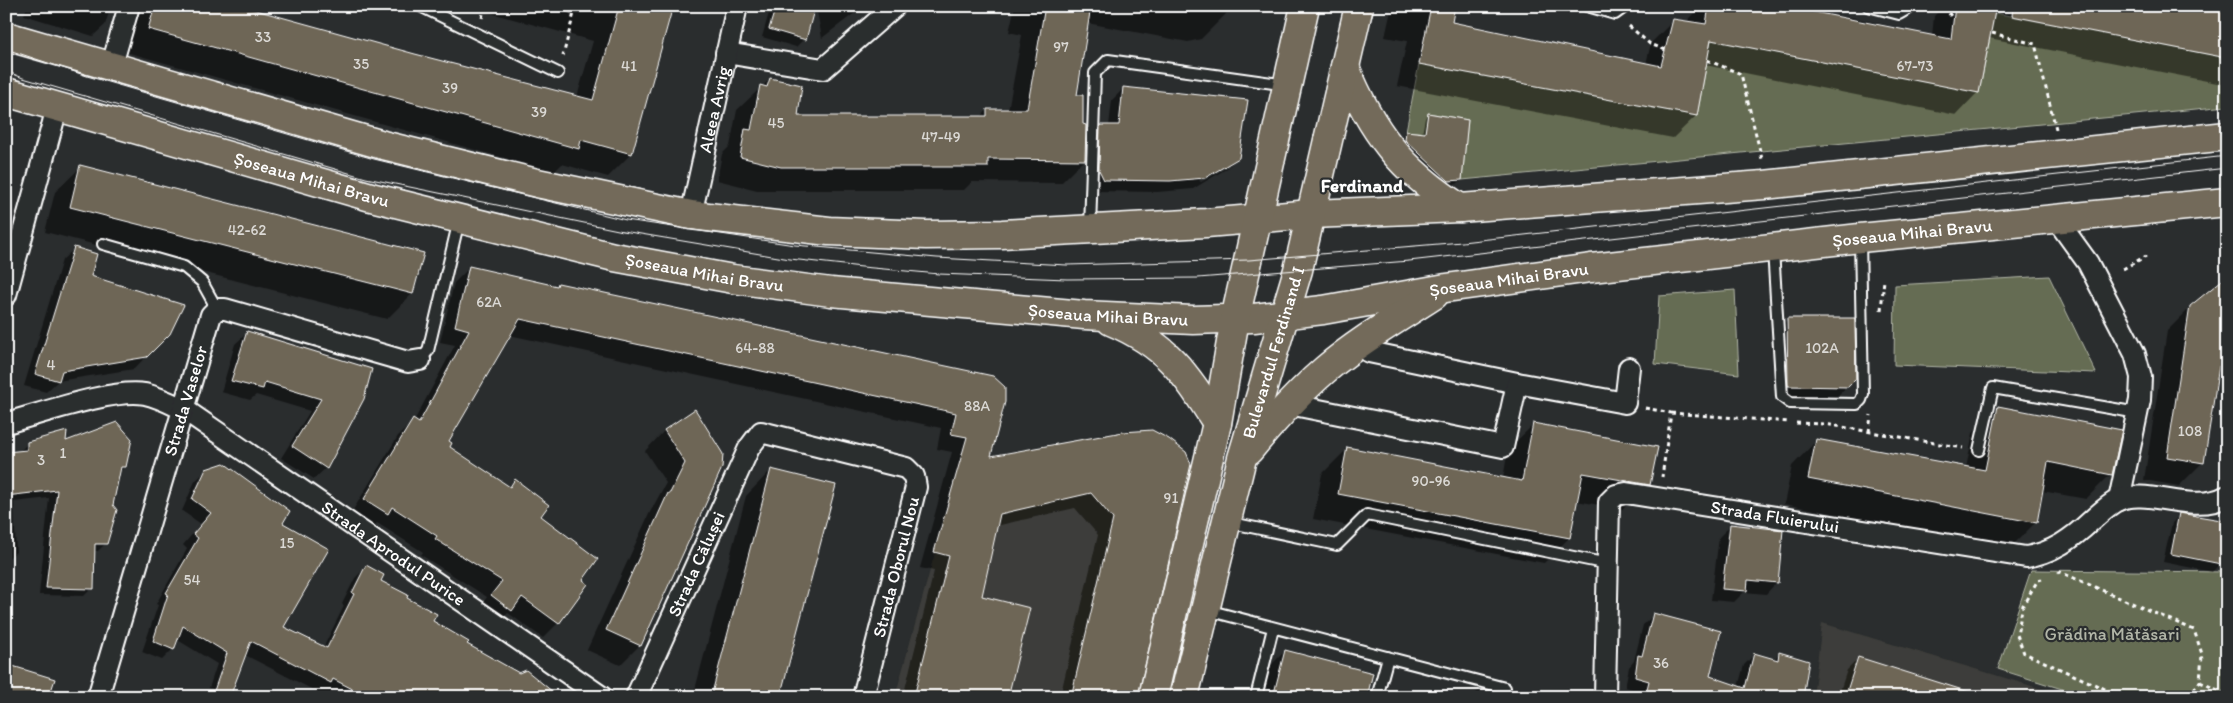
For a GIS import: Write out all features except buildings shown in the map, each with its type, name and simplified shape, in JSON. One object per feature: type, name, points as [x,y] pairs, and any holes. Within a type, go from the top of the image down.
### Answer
[{"type":"main road","name":"Bulevardul Ferdinand I","points":[[1153,697],[1217,423],[1235,319],[1259,219],[1305,6]]},
{"type":"main road","name":"Bulevardul Ferdinand I","points":[[1184,697],[1242,458],[1286,314],[1359,6]]},
{"type":"main road","points":[[6,36],[383,145],[546,185],[691,215],[829,231],[926,235],[1090,230],[1311,214],[1460,208],[1764,185],[2062,155],[2227,136]]},
{"type":"main road","points":[[1345,67],[1366,115],[1393,151],[1417,176],[1460,208]]},
{"type":"main road","name":"Șoseaua Mihai Bravu","points":[[6,92],[57,108],[459,220],[614,257],[733,280],[831,292],[1084,315],[1193,320],[1235,319],[1286,314],[1323,310],[1446,288],[1773,248],[2227,202]]},
{"type":"main road","points":[[1195,513],[1289,404],[1326,369],[1354,346],[1446,288]]},
{"type":"main road","points":[[1084,315],[1110,321],[1135,332],[1158,346],[1177,364],[1217,423]]},
{"type":"street","points":[[112,68],[129,6]]},
{"type":"street","name":"Aleea Avrig","points":[[691,215],[737,6]]},
{"type":"street","points":[[726,53],[823,69],[895,6]]},
{"type":"street","points":[[6,295],[9,271],[57,108]]},
{"type":"street","points":[[2057,220],[2088,263],[2135,354],[2141,377],[2138,413],[2119,500],[2134,497],[2206,504],[2217,502],[2227,496]]},
{"type":"street","points":[[217,309],[225,309],[408,362],[420,360]]},
{"type":"street","name":"Strada Vaselor","points":[[98,697],[185,410],[208,322],[217,309]]},
{"type":"street","points":[[1369,352],[1625,403],[1629,368]]},
{"type":"street","points":[[1289,404],[1503,447],[1517,383]]},
{"type":"street","name":"Strada Aprodul Purice","points":[[6,423],[100,398],[130,393],[145,394],[185,410],[602,697]]},
{"type":"street","name":"Strada Călușei","points":[[636,697],[749,448],[761,432]]},
{"type":"street","name":"Strada Oborul Nou","points":[[761,432],[906,468],[914,476],[916,487],[863,697]]},
{"type":"street","name":"Strada Fluierului","points":[[1605,697],[1609,502],[1616,495],[1626,492],[2026,557],[2038,555],[2063,544],[2119,500]]},
{"type":"lane","points":[[420,6],[558,73]]},
{"type":"lane","points":[[1587,6],[1615,14],[1626,6]]},
{"type":"lane","points":[[1868,6],[1899,14],[1912,6]]},
{"type":"lane","points":[[1090,230],[1096,73],[1108,60],[1288,85]]},
{"type":"lane","points":[[420,360],[428,351],[459,220]]},
{"type":"lane","points":[[1773,248],[1782,397],[1790,403],[1857,404],[1862,400],[1863,394],[1860,238]]},
{"type":"lane","points":[[103,244],[184,267],[202,282],[217,309]]},
{"type":"lane","points":[[1979,450],[1994,388],[2138,413]]},
{"type":"lane","points":[[1227,522],[1337,545],[1367,515],[1608,564]]},
{"type":"lane","points":[[1206,610],[1505,688]]},
{"type":"lane","points":[[1256,697],[1273,628]]},
{"type":"lane","points":[[1377,697],[1388,658]]},
{"type":"path","points":[[553,6],[574,13],[558,73]]},
{"type":"path","points":[[1944,6],[1953,19]]},
{"type":"path","points":[[1615,14],[1650,44],[1666,50]]},
{"type":"path","points":[[1992,33],[2034,44],[2062,155]]},
{"type":"path","points":[[1707,60],[1741,74],[1762,157],[1764,185]]},
{"type":"path","points":[[2123,268],[2146,256]]},
{"type":"path","points":[[1625,403],[1671,413],[1824,424],[1979,450]]},
{"type":"path","points":[[1658,498],[1671,413]]},
{"type":"path","points":[[2053,575],[2060,572],[2194,630],[2202,654],[2200,682],[2187,697]]},
{"type":"path","points":[[2046,577],[2038,580],[2022,605],[2016,635],[2024,653],[2123,697]]},
{"type":"path","points":[[2200,682],[2227,694]]},
{"type":"shaded area","points":[[1152,430],[1186,452],[1192,469],[1142,697],[895,697],[960,462],[1123,432]]},
{"type":"shaded area","points":[[1822,623],[2068,697],[1813,697]]},
{"type":"green space","points":[[1995,13],[2227,58],[2227,106],[1462,180],[1468,120],[1428,113],[1425,133],[1406,131],[1419,64],[1697,116],[1711,40],[1979,93]]},
{"type":"green space","points":[[2049,276],[2096,373],[1894,365],[1895,285]]},
{"type":"green space","points":[[1735,290],[1739,374],[1655,364],[1659,296]]},
{"type":"green space","name":"Grădina Mătăsari","points":[[2031,570],[2227,572],[2227,697],[2078,697],[2078,694],[1998,669]]},
{"type":"tram line","points":[[6,49],[87,76],[374,159],[626,220],[795,245],[937,258],[1067,265],[1249,260],[1462,242],[2227,156]]},
{"type":"tram line","points":[[6,71],[23,78],[366,178],[623,231],[790,259],[939,274],[1067,279],[1198,278],[1409,261],[2227,168]]},
{"type":"district","name":"Ferdinand","points":[[1362,185]]}]
